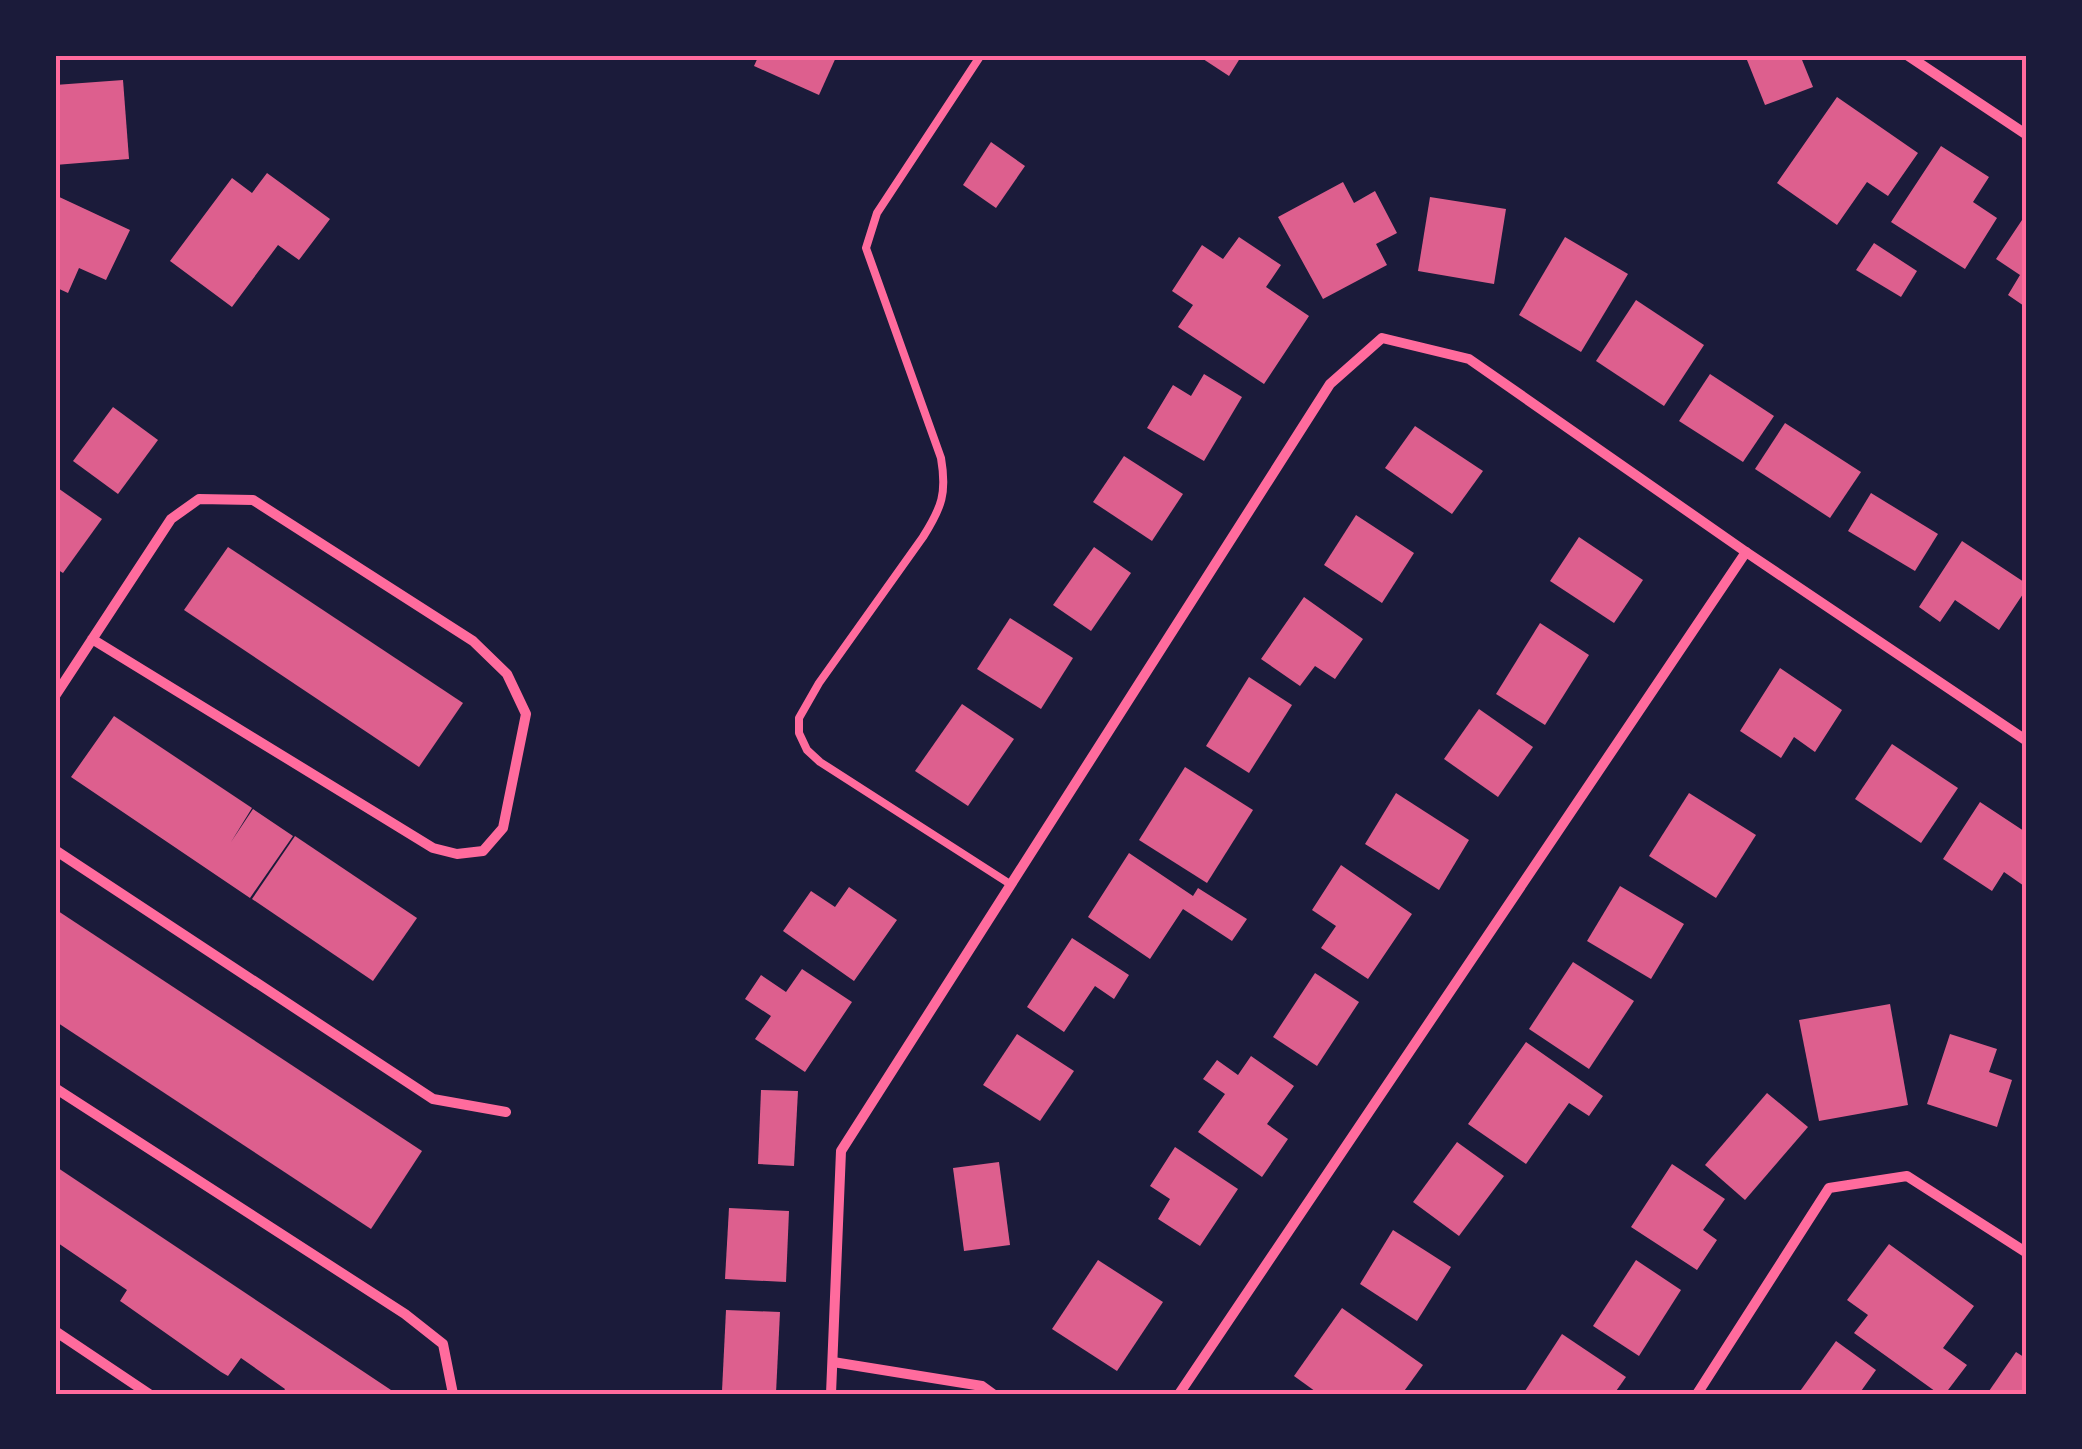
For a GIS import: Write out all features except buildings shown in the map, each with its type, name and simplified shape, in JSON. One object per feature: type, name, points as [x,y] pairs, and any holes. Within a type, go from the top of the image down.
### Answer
[{"type":"street","points":[[1907,55],[2027,135]]},
{"type":"street","points":[[831,1394],[840,1151],[1330,384],[1382,338],[1469,359],[2027,741]]},
{"type":"street","points":[[55,696],[92,638],[171,519],[199,499],[253,500],[472,642],[506,674],[526,714],[504,828],[483,852],[457,854],[433,848],[92,638]]},
{"type":"street","points":[[1179,1394],[1746,552]]},
{"type":"street","points":[[55,850],[433,1099],[506,1112]]},
{"type":"street","points":[[55,1088],[418,1324],[443,1344],[453,1394]]},
{"type":"street","points":[[1697,1394],[1830,1188],[1907,1176],[2027,1254]]},
{"type":"street","points":[[55,1332],[150,1394]]},
{"type":"street","points":[[833,1362],[982,1386],[993,1394]]},
{"type":"lane","points":[[981,55],[877,214],[866,248],[940,458],[945,481],[943,499],[938,514],[819,683],[800,718],[799,733],[820,762],[1010,884]]}]
